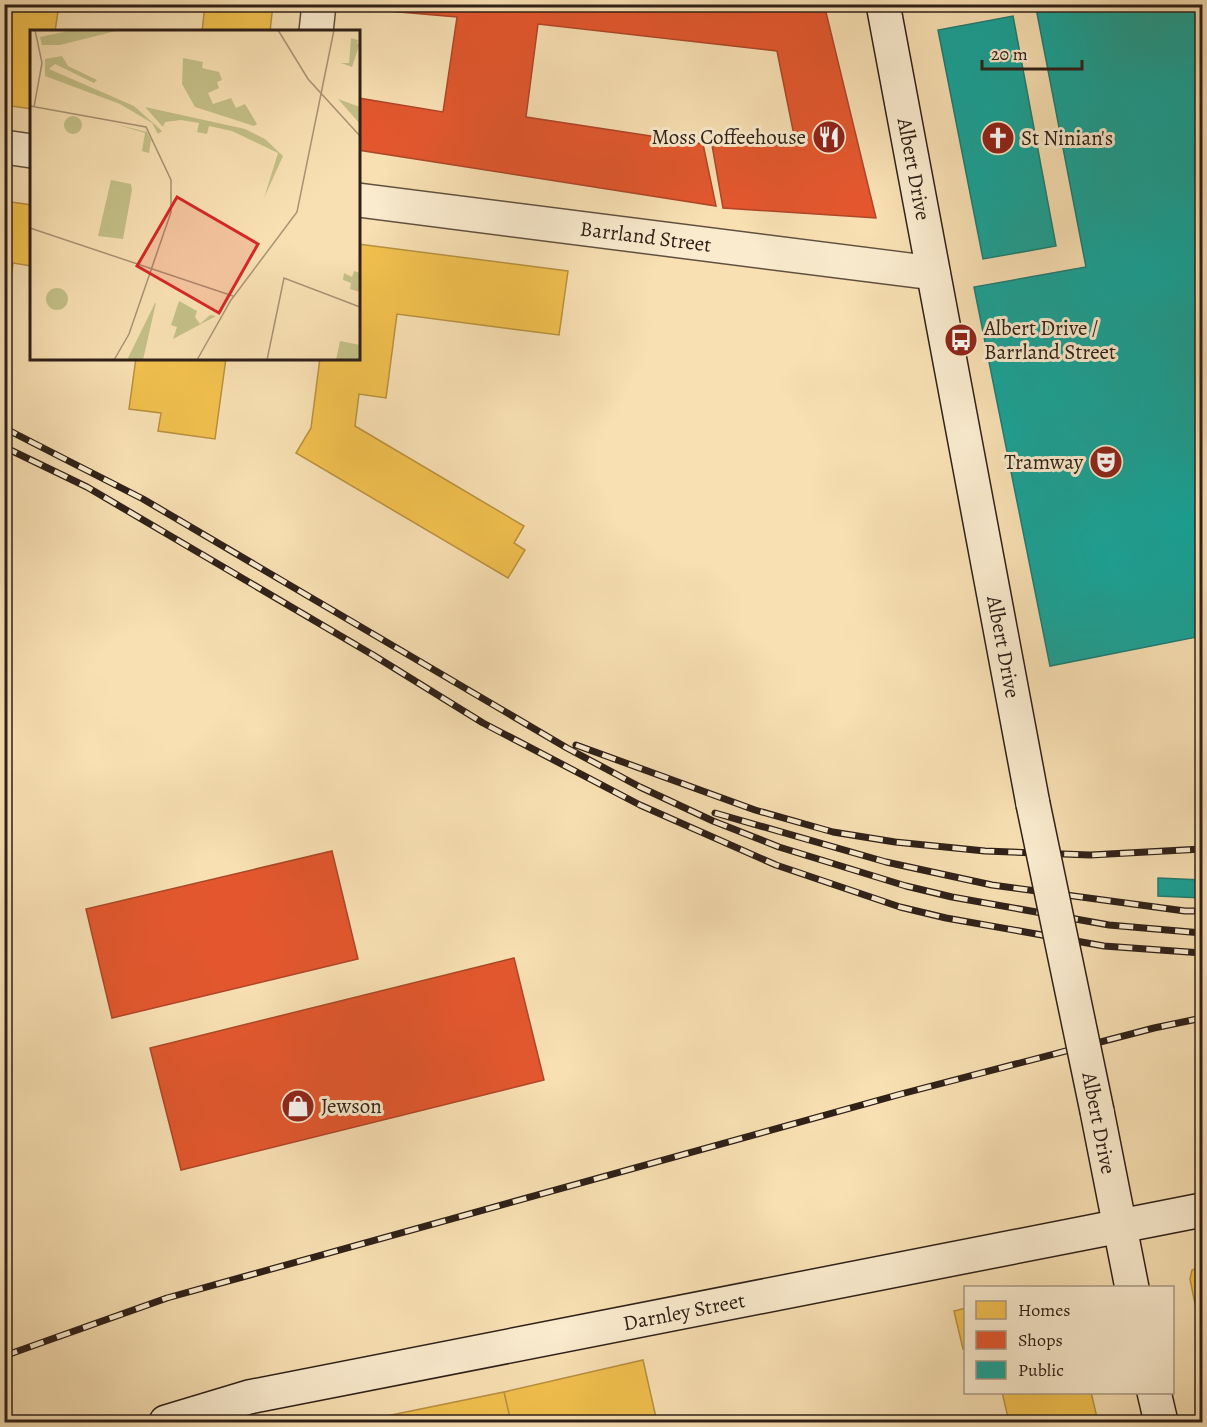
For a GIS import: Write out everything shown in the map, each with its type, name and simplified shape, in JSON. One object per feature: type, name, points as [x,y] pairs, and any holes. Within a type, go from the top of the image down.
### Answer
[{"type":"street","points":[[316,30],[319,4]]},
{"type":"street","name":"Albert Drive","points":[[884,4],[1033,804],[1132,1286]]},
{"type":"street","points":[[4,147],[30,151]]},
{"type":"street","name":"Barrland Street","points":[[360,200],[933,273]]},
{"type":"street","name":"Darnley Street","points":[[166,1422],[260,1395],[1203,1210]]},
{"type":"street","points":[[1154,1394],[1161,1422]]},
{"type":"building: Homes","points":[[4,4],[59,4],[55,30],[30,30],[30,109],[4,105]]},
{"type":"building: Homes","points":[[205,4],[273,4],[270,30],[202,30]]},
{"type":"building: Homes","points":[[4,201],[30,205],[30,266],[13,263],[4,326]]},
{"type":"building: Homes","points":[[360,244],[568,271],[559,335],[397,314],[386,398],[359,394],[355,426],[524,526],[514,543],[525,550],[508,578],[296,453],[311,428],[320,360],[360,360]]},
{"type":"building: Homes","points":[[136,360],[226,360],[215,439],[158,431],[161,413],[129,409]]},
{"type":"building: Homes","points":[[1202,1266],[1202,1339],[1190,1279],[1192,1270]]},
{"type":"building: Homes","points":[[964,1308],[964,1349],[963,1349],[954,1311]]},
{"type":"building: Homes","points":[[643,1360],[657,1422],[511,1422],[504,1392]]},
{"type":"building: Homes","points":[[504,1392],[511,1422],[357,1422]]},
{"type":"building: Homes","points":[[1002,1394],[1091,1394],[1098,1422],[1009,1422]]},
{"type":"building: Shops","points":[[365,4],[824,4],[876,218],[723,208],[712,145],[796,145],[777,51],[538,24],[526,117],[703,144],[716,206],[360,150],[360,98],[443,112],[457,17],[365,9]]},
{"type":"building: Shops","points":[[332,851],[358,959],[112,1018],[86,909]]},
{"type":"building: Shops","points":[[514,958],[544,1080],[181,1170],[150,1048]]},
{"type":"building: Public","name":"Tramway","points":[[1050,4],[1202,4],[1202,636],[1050,666],[974,287],[1086,267],[1036,8]]},
{"type":"building: Public","name":"St Ninian's","points":[[1013,16],[1056,246],[983,259],[938,30]]},
{"type":"building: Public","points":[[1158,878],[1202,880],[1202,898],[1158,896]]},
{"type":"railway","points":[[4,428],[143,499],[567,748],[640,787],[713,821],[779,847],[906,886],[952,897],[1109,925],[1202,933]]},
{"type":"railway","points":[[4,447],[87,487],[373,655],[483,723],[640,805],[776,865],[900,907],[946,918],[1104,946],[1202,953]]},
{"type":"railway","points":[[576,745],[755,810],[833,832],[895,842],[985,851],[1090,855],[1202,849]]},
{"type":"railway","points":[[715,813],[886,862],[992,885],[1185,911],[1202,911]]},
{"type":"railway","points":[[4,1356],[167,1298],[901,1094],[1154,1028],[1202,1018]]},
{"type":"place","name":"Moss Coffeehouse","points":[[829,137]]},
{"type":"place","name":"St Ninian's","points":[[998,138]]},
{"type":"place","name":"Albert Drive / Barrland Street","points":[[961,340]]},
{"type":"place","name":"Tramway","points":[[1106,462]]},
{"type":"place","name":"Jewson","points":[[298,1106]]}]
